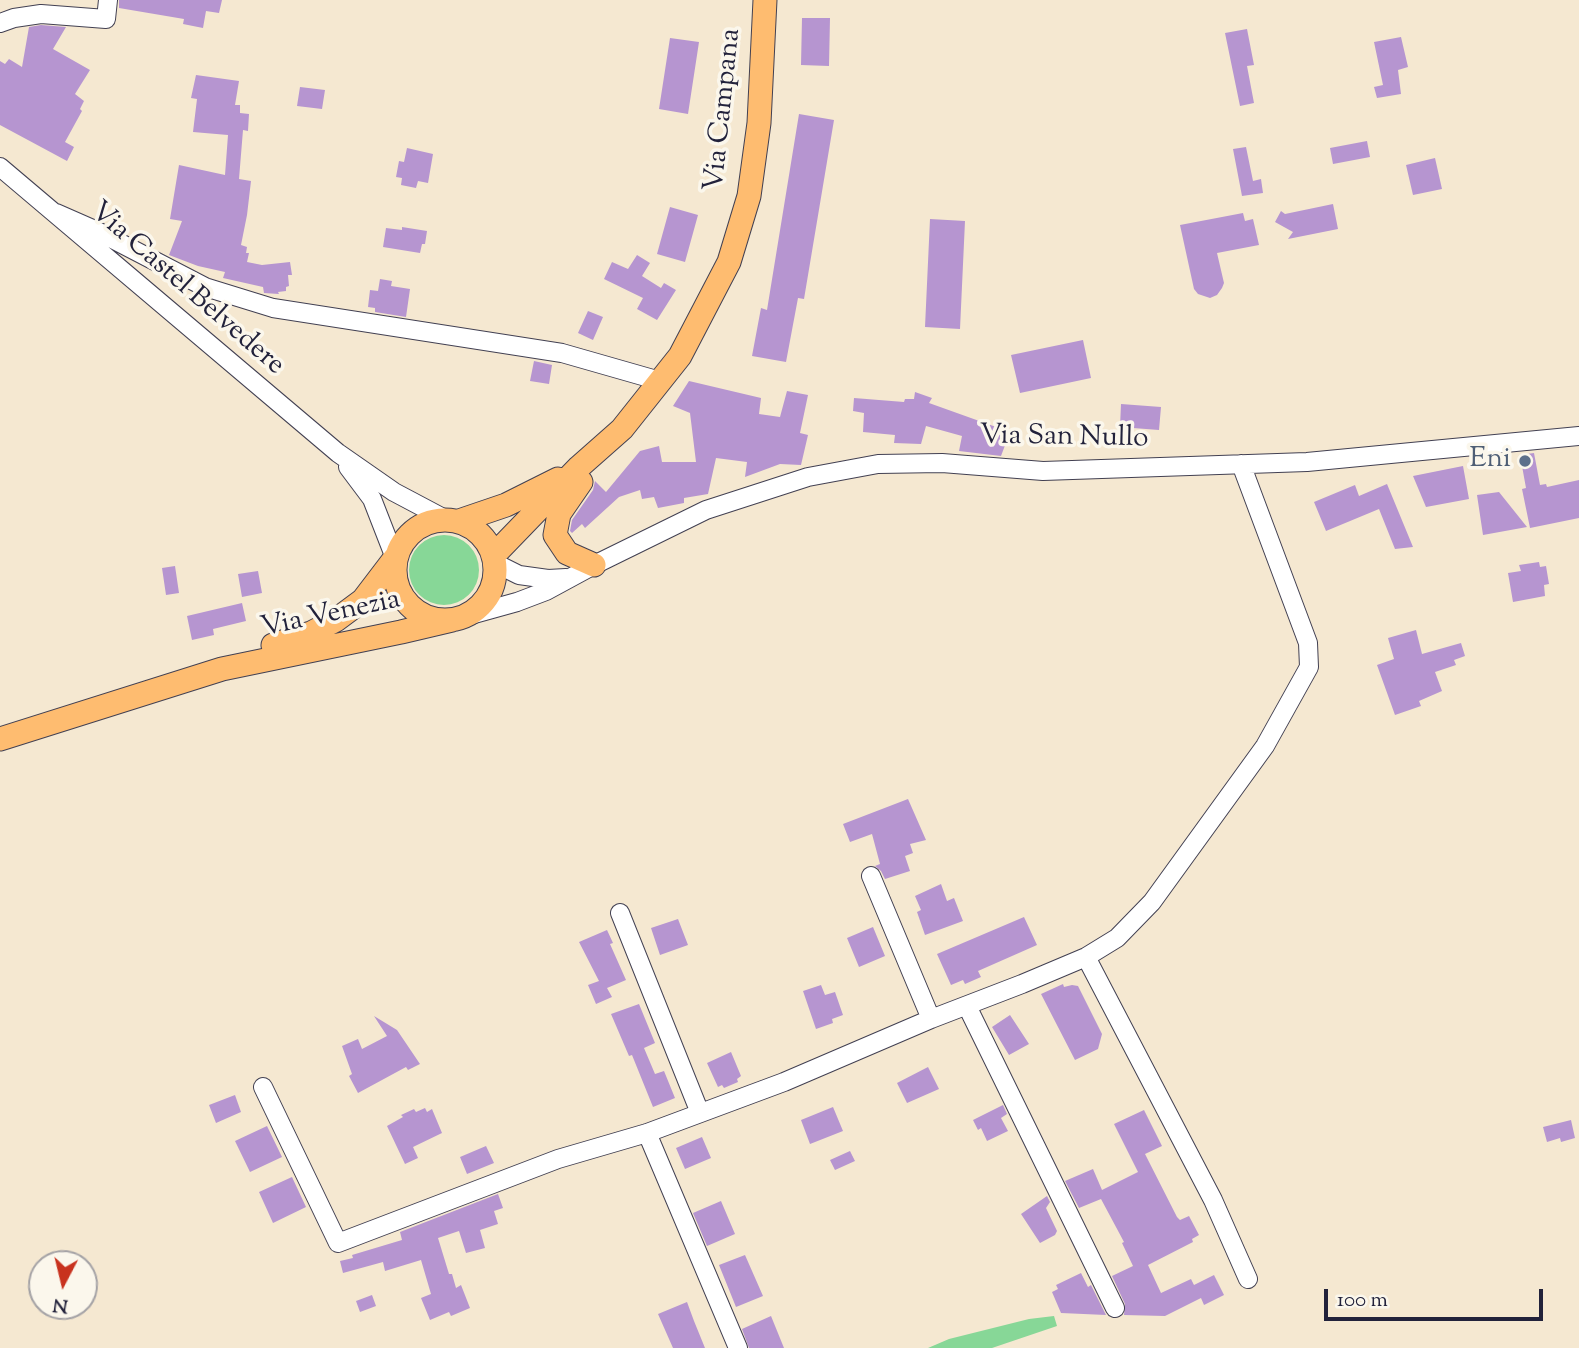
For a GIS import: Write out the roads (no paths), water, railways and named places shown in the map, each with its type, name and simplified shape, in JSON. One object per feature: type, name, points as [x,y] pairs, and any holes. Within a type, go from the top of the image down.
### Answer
[{"type":"main road","name":"Via Campana","points":[[457,618],[475,610],[491,589],[495,577],[494,560],[579,467],[622,429],[680,356],[729,262],[749,196],[759,123],[765,0]]},
{"type":"main road","points":[[594,565],[567,553],[559,544],[555,535],[559,514],[622,429]]},
{"type":"main road","name":"Via Campana","points":[[395,558],[402,542],[413,530],[428,522],[452,520],[516,500],[579,467]]},
{"type":"main road","points":[[452,520],[472,527],[483,537],[494,560]]},
{"type":"main road","points":[[395,558],[396,586],[402,598],[412,608],[424,616],[438,620],[457,618]]},
{"type":"main road","name":"Via Venezia","points":[[222,669],[271,646],[312,633],[336,620],[363,600],[395,558]]},
{"type":"main road","name":"Via Venezia","points":[[0,738],[222,669],[457,618]]},
{"type":"street","points":[[0,23],[41,14],[106,19],[108,0]]},
{"type":"street","name":"Via Castel Belvedere","points":[[0,167],[338,453]]},
{"type":"street","points":[[56,213],[97,231],[205,287],[273,308],[551,351],[660,381]]},
{"type":"street","name":"Via San Nullo","points":[[457,618],[517,602],[546,591],[706,510],[808,477],[878,464],[942,463],[1043,471],[1307,462],[1579,436]]},
{"type":"street","points":[[338,453],[394,492],[452,520]]},
{"type":"street","points":[[338,453],[372,499],[395,558]]},
{"type":"street","points":[[263,1087],[338,1243],[558,1159],[647,1133],[784,1082],[1086,957],[1117,938],[1152,902],[1265,746],[1309,667],[1308,643],[1241,464]]},
{"type":"street","name":"Via San Nullo","points":[[494,560],[519,575],[548,579],[569,578]]},
{"type":"street","points":[[871,876],[931,1019]]},
{"type":"street","points":[[620,913],[701,1113]]},
{"type":"street","points":[[1086,957],[1213,1199],[1248,1279]]},
{"type":"street","points":[[967,1006],[1115,1308]]},
{"type":"street","points":[[647,1133],[738,1348]]},
{"type":"place","name":"Eni","points":[[1525,461]]}]
